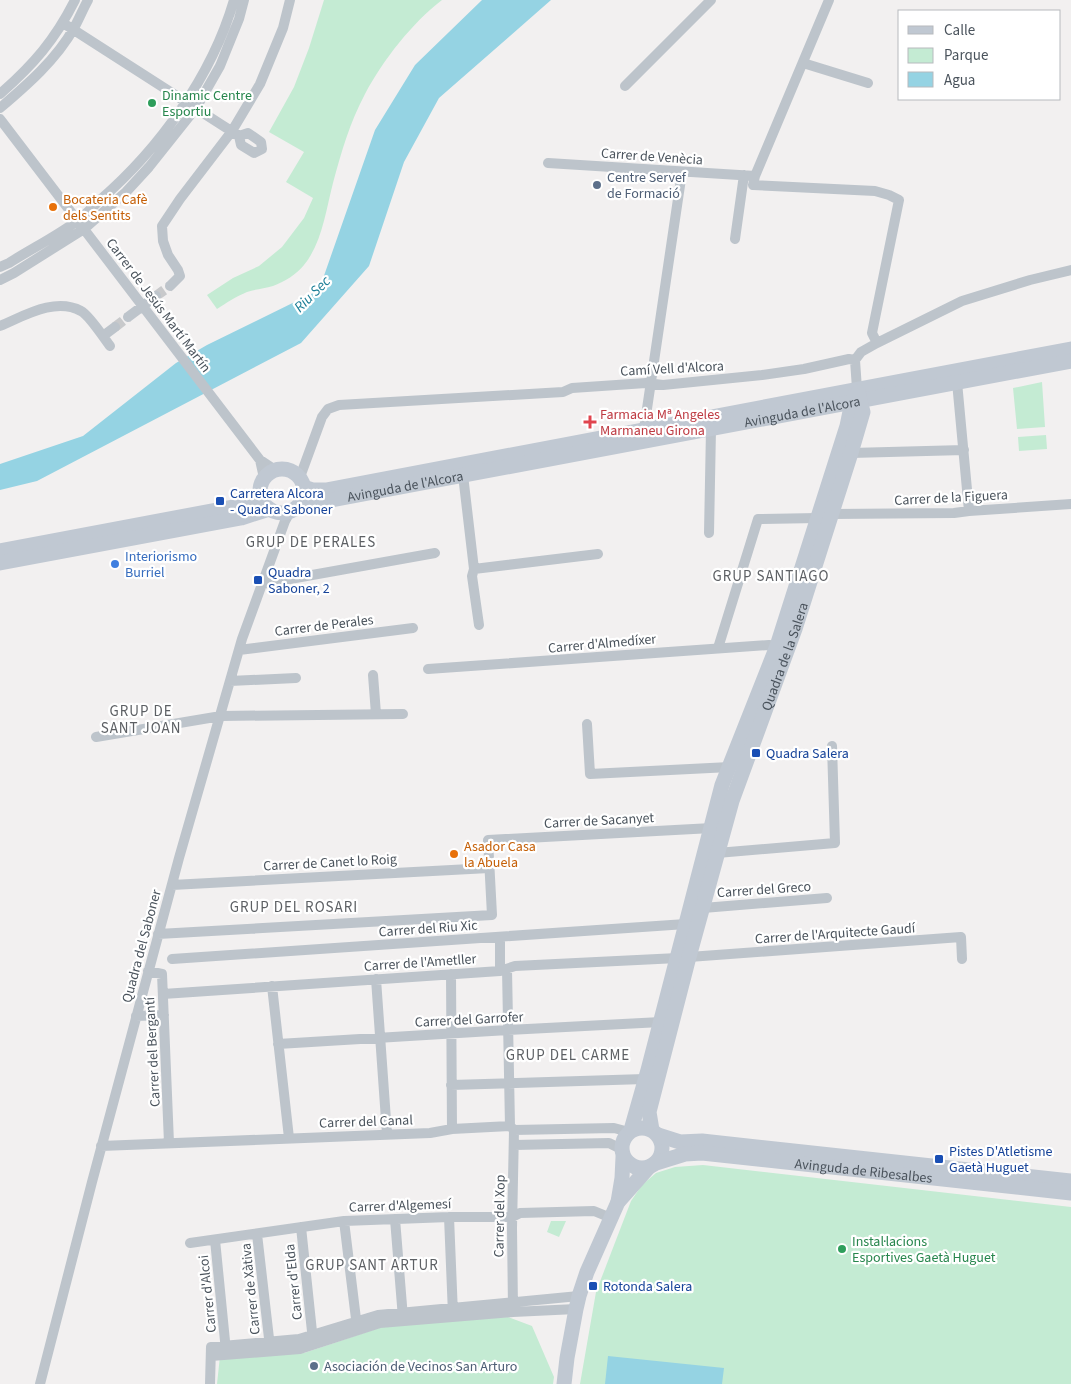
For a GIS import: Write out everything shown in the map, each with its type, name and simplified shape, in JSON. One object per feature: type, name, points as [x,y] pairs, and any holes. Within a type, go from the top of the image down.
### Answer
[{"type":"street","points":[[0,94],[25,72],[45,48],[63,23],[75,0]]},
{"type":"street","points":[[0,108],[32,80],[54,55],[73,29],[88,0]]},
{"type":"street","points":[[0,267],[80,225],[142,160],[186,102],[210,61],[234,0]]},
{"type":"street","points":[[0,280],[14,273],[126,192],[149,167],[196,108],[220,66],[239,19],[244,0]]},
{"type":"street","points":[[170,286],[180,276],[168,255],[163,241],[162,226],[180,199],[236,134],[260,84],[282,28],[290,0]]},
{"type":"street","points":[[625,86],[711,0]]},
{"type":"street","points":[[829,0],[755,176],[753,185],[874,191],[899,200],[872,333],[877,343]]},
{"type":"street","points":[[63,23],[236,134]]},
{"type":"street","points":[[803,63],[868,83]]},
{"type":"street","name":"Carrer de Jesús Martí Martín","points":[[0,119],[270,474]]},
{"type":"street","name":"Carrer de Venècia","points":[[548,163],[755,176]]},
{"type":"street","points":[[644,429],[682,172]]},
{"type":"street","points":[[735,240],[744,176]]},
{"type":"street","name":"Camí Vell d'Alcora","points":[[302,482],[322,417],[328,409],[339,405],[563,392],[572,388],[646,383],[663,385],[762,375],[804,369],[849,359],[854,360],[862,352],[877,343],[962,301],[1030,280],[1071,270]]},
{"type":"street","points":[[128,317],[156,296]]},
{"type":"street","points":[[0,326],[46,307],[64,305],[82,311],[110,346]]},
{"type":"street","points":[[102,336],[115,327]]},
{"type":"street","name":"Avinguda de l'Alcora","points":[[0,563],[241,518],[284,512],[711,429],[1071,349]]},
{"type":"street","points":[[854,360],[857,397]]},
{"type":"street","name":"Avinguda de l'Alcora","points":[[302,482],[313,490],[326,490],[644,429],[958,382],[1071,361]]},
{"type":"street","points":[[958,382],[969,511]]},
{"type":"street","name":"Quadra de la Salera","points":[[736,769],[777,646],[825,516],[852,453],[863,412],[857,397]]},
{"type":"street","name":"Quadra de la Salera","points":[[711,853],[712,828],[795,629],[847,426],[857,397]]},
{"type":"street","points":[[709,533],[711,429]]},
{"type":"street","points":[[852,453],[964,450]]},
{"type":"street","points":[[284,469],[293,471],[302,482],[304,497],[284,512],[263,503],[260,495],[260,486],[270,474],[284,469]]},
{"type":"street","points":[[463,476],[474,569],[472,576],[479,625]]},
{"type":"street","points":[[0,551],[238,506],[250,502],[260,495]]},
{"type":"street","name":"Carrer de la Figuera","points":[[718,648],[758,519],[954,513],[1071,504]]},
{"type":"street","name":"Quadra del Saboner","points":[[40,1384],[158,934],[239,650],[284,512]]},
{"type":"street","points":[[262,584],[436,553]]},
{"type":"street","points":[[474,569],[598,554]]},
{"type":"street","name":"Carrer de Perales","points":[[239,650],[413,628]]},
{"type":"street","name":"Carrer d'Almedíxer","points":[[428,669],[718,648],[777,646]]},
{"type":"street","points":[[373,675],[376,714]]},
{"type":"street","points":[[230,681],[296,678]]},
{"type":"street","points":[[96,737],[221,716],[403,714]]},
{"type":"street","points":[[587,724],[590,774],[736,769]]},
{"type":"street","points":[[711,853],[835,844],[832,746]]},
{"type":"street","name":"Quadra de la Salera","points":[[655,1132],[649,1112],[666,1024],[729,787]]},
{"type":"street","name":"Carrer de Sacanyet","points":[[489,868],[488,840],[712,828]]},
{"type":"street","points":[[158,934],[492,915],[489,868]]},
{"type":"street","name":"Carrer de Canet lo Roig","points":[[172,885],[489,868]]},
{"type":"street","name":"Carrer del Greco","points":[[697,908],[827,898]]},
{"type":"street","name":"Quadra de la Salera","points":[[684,957],[686,924],[697,908]]},
{"type":"street","name":"Carrer del Riu Xic","points":[[172,959],[686,924]]},
{"type":"street","name":"Carrer de l'Arquitecte Gaudí","points":[[684,957],[961,938],[962,959]]},
{"type":"street","name":"Carrer del Xop","points":[[500,939],[508,1030],[509,1083],[514,1145],[512,1217],[513,1307]]},
{"type":"street","name":"Carrer de l'Ametller","points":[[163,994],[503,970],[514,966],[684,957]]},
{"type":"street","name":"Carrer del Bergantí","points":[[148,971],[162,974],[170,1143]]},
{"type":"street","points":[[451,974],[452,1129]]},
{"type":"street","points":[[376,979],[387,1134]]},
{"type":"street","points":[[272,986],[289,1138]]},
{"type":"street","points":[[136,1016],[164,1015]]},
{"type":"street","name":"Quadra de la Salera","points":[[630,1131],[666,1024]]},
{"type":"street","name":"Carrer del Garrofer","points":[[278,1044],[508,1030],[666,1024]]},
{"type":"street","points":[[451,1085],[646,1079]]},
{"type":"street","points":[[564,1384],[566,1358],[577,1302],[587,1272],[618,1202],[622,1178],[623,1140],[630,1131],[641,1127],[655,1132],[662,1150],[653,1165],[618,1202]]},
{"type":"street","name":"Carrer del Canal","points":[[101,1146],[430,1132],[452,1129],[614,1128],[630,1131]]},
{"type":"street","name":"Avinguda de Ribesalbes","points":[[655,1132],[680,1142],[702,1141],[1071,1182]]},
{"type":"street","points":[[514,1145],[609,1143],[622,1153],[630,1165],[639,1168],[653,1165]]},
{"type":"street","name":"Avinguda de Ribesalbes","points":[[653,1165],[685,1154],[702,1153],[1071,1193]]},
{"type":"street","name":"Carrer d'Algemesí","points":[[190,1243],[344,1221],[512,1217],[520,1213],[594,1211],[611,1218]]},
{"type":"street","points":[[449,1217],[453,1313]]},
{"type":"street","points":[[395,1219],[402,1317]]},
{"type":"street","points":[[344,1221],[357,1326]]},
{"type":"street","name":"Carrer d'Elda","points":[[301,1227],[313,1340]]},
{"type":"street","name":"Carrer de Xàtiva","points":[[257,1234],[270,1346]]},
{"type":"street","name":"Carrer d'Alcoi","points":[[215,1240],[226,1350]]},
{"type":"street","points":[[210,1384],[211,1351],[270,1346],[300,1349],[313,1340],[357,1326],[380,1323],[402,1317],[577,1302]]},
{"type":"street","points":[[556,1384],[566,1358]]},
{"type":"green space","points":[[324,0],[442,0],[399,43],[380,68],[365,94],[350,127],[319,237],[304,265],[294,275],[282,282],[270,287],[247,292],[217,309],[207,295],[233,278],[259,266],[282,247],[304,218],[313,198],[286,182],[304,152],[269,132],[294,87]]},
{"type":"green space","points":[[1042,382],[1045,427],[1017,429],[1013,388]]},
{"type":"green space","points":[[1046,435],[1047,449],[1019,451],[1018,437]]},
{"type":"green space","name":"Instal·lacions Esportives Gaetà Huguet","points":[[703,1165],[1071,1207],[1071,1384],[580,1384],[596,1292],[631,1201],[642,1185],[656,1173],[675,1167]]},
{"type":"green space","points":[[551,1221],[566,1221],[559,1237],[547,1232]]},
{"type":"green space","points":[[508,1317],[532,1326],[554,1377],[553,1384],[217,1384],[220,1356],[304,1353],[385,1326]]},
{"type":"water","name":"Riu Sec","points":[[482,0],[551,0],[439,98],[404,162],[369,266],[301,343],[37,481],[0,490],[0,464],[83,436],[176,363],[207,345],[319,290],[375,130],[415,65]]},
{"type":"water","points":[[608,1356],[724,1368],[722,1384],[605,1384]]},
{"type":"tunnel","points":[[156,296],[170,286]]},
{"type":"tunnel","points":[[115,327],[128,317]]},
{"type":"place","name":"Dinamic Centre Esportiu","points":[[152,103]]},
{"type":"place","name":"Centre Servef de Formació","points":[[597,185]]},
{"type":"place","name":"Bocateria Cafè dels Sentits","points":[[53,207]]},
{"type":"place","name":"Farmacia Mª Angeles Marmaneu Girona","points":[[590,422]]},
{"type":"place","name":"Carretera Alcora - Quadra Saboner","points":[[220,501]]},
{"type":"place","name":"Interiorismo Burriel","points":[[115,564]]},
{"type":"place","name":"Quadra Saboner, 2","points":[[258,580]]},
{"type":"place","name":"Quadra Salera","points":[[756,753]]},
{"type":"place","name":"Asador Casa la Abuela","points":[[454,854]]},
{"type":"place","name":"Pistes D'Atletisme Gaetà Huguet","points":[[939,1159]]},
{"type":"place","name":"Instal·lacions Esportives Gaetà Huguet","points":[[842,1249]]},
{"type":"place","name":"Rotonda Salera","points":[[593,1286]]},
{"type":"place","name":"Asociación de Vecinos San Arturo","points":[[314,1366]]},
{"type":"district","name":"GRUP DE PERALES","points":[[311,542]]},
{"type":"district","name":"GRUP SANTIAGO","points":[[771,576]]},
{"type":"district","name":"GRUP DE SANT JOAN","points":[[141,720]]},
{"type":"district","name":"GRUP DEL ROSARI","points":[[294,907]]},
{"type":"district","name":"GRUP DEL CARME","points":[[568,1055]]},
{"type":"district","name":"GRUP SANT ARTUR","points":[[372,1265]]}]
